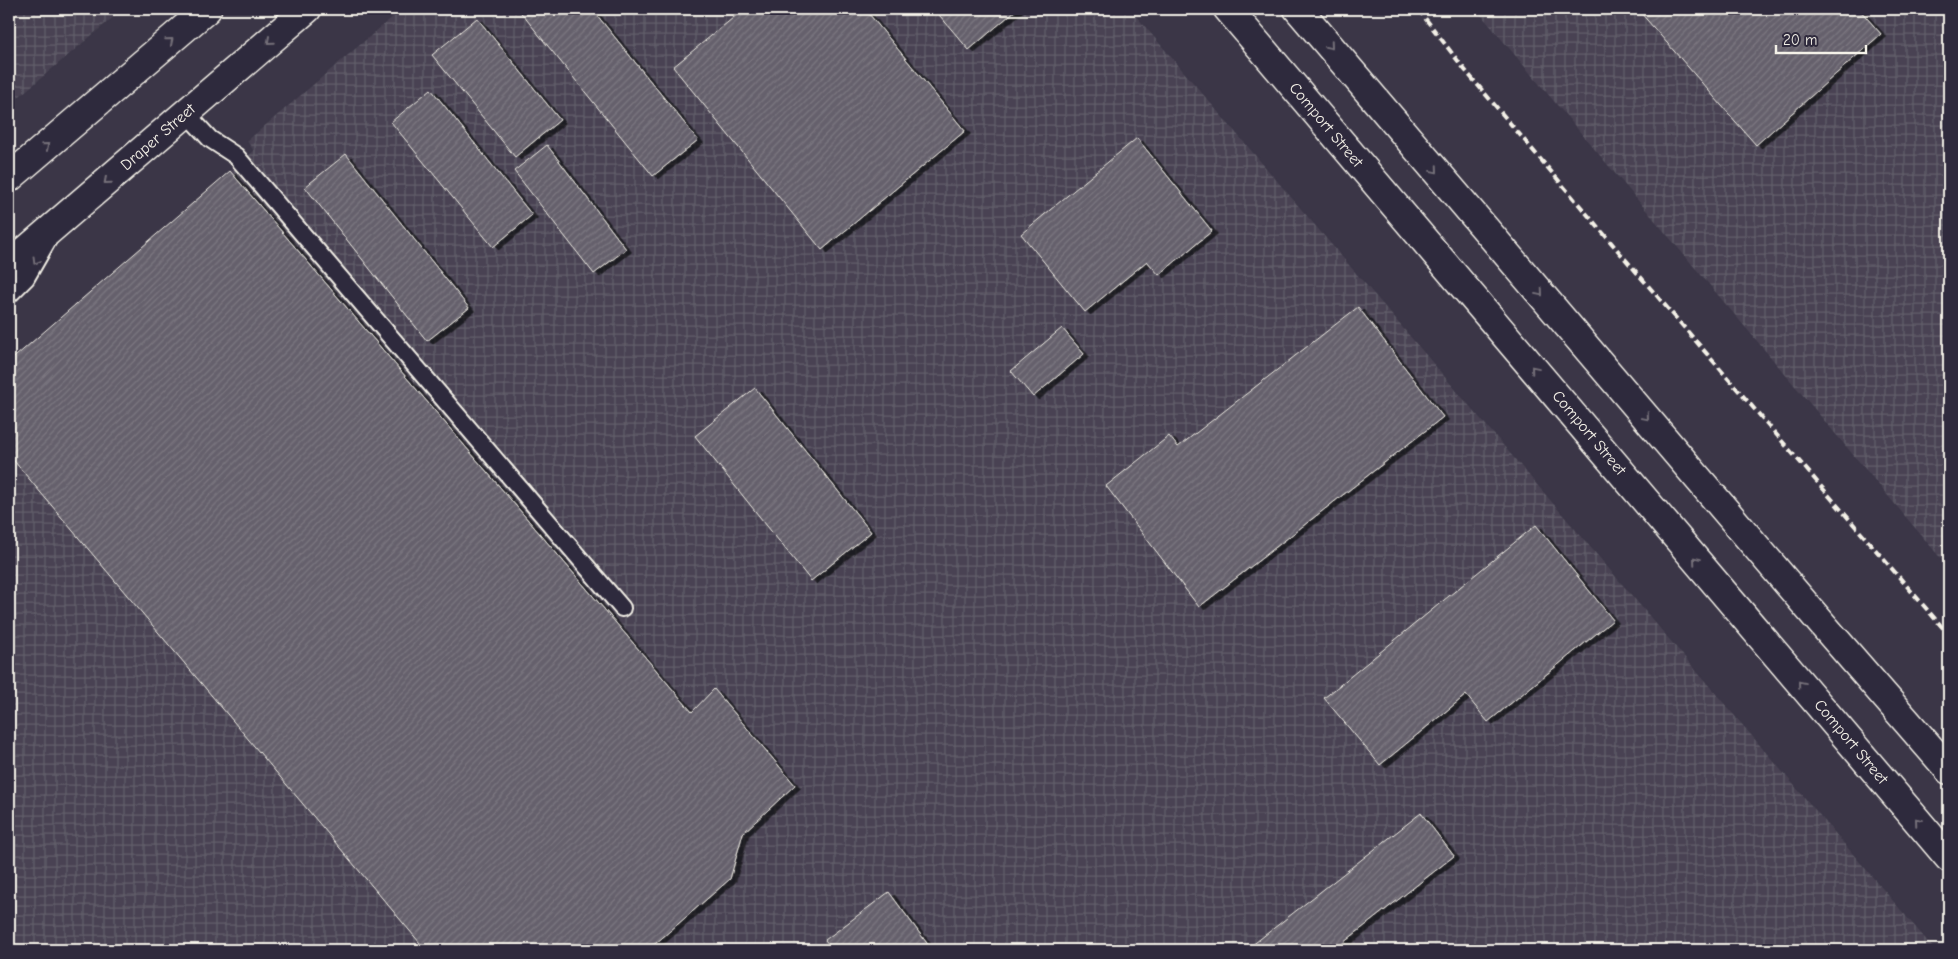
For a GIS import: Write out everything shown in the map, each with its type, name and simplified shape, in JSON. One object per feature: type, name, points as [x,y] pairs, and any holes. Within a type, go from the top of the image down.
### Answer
[{"type":"highway","points":[[9,178],[207,9]]},
{"type":"highway","name":"Draper Street","points":[[9,265],[307,9]]},
{"type":"highway","name":"Comport Street","points":[[1228,9],[1949,858]]},
{"type":"highway","points":[[1298,9],[1822,625],[1949,770]]},
{"type":"lane","points":[[186,113],[210,139],[236,156],[622,608]]},
{"type":"lane","points":[[9,296],[34,266],[58,223]]},
{"type":"shaded area","points":[[9,9],[123,9],[9,105]]},
{"type":"shaded area","points":[[402,9],[1130,9],[1935,950],[9,950],[9,362],[254,151],[247,141]]},
{"type":"shaded area","points":[[1476,9],[1949,9],[1949,568]]},
{"type":"building","points":[[518,9],[592,9],[698,140],[653,176]]},
{"type":"building","points":[[744,9],[865,9],[965,131],[822,250],[673,67]]},
{"type":"building","points":[[934,9],[1017,9],[969,50]]},
{"type":"building","points":[[1644,9],[1859,9],[1881,34],[1756,145],[1640,12]]},
{"type":"building","points":[[477,18],[560,120],[515,157],[432,55]]},
{"type":"building","points":[[431,89],[532,215],[493,247],[391,122]]},
{"type":"building","points":[[1137,138],[1212,231],[1159,275],[1147,261],[1085,312],[1021,234]]},
{"type":"building","points":[[547,145],[626,249],[594,274],[514,171]]},
{"type":"building","points":[[346,154],[469,308],[427,341],[305,187]]},
{"type":"building","points":[[230,171],[692,712],[714,689],[795,785],[743,833],[730,879],[648,950],[423,950],[425,949],[9,455],[9,362]]},
{"type":"building","points":[[1358,307],[1443,417],[1199,607],[1106,486],[1169,436],[1178,447]]},
{"type":"building","points":[[1062,328],[1084,354],[1033,397],[1011,371]]},
{"type":"building","points":[[755,388],[871,532],[811,581],[695,436]]},
{"type":"building","points":[[1536,525],[1613,620],[1488,722],[1466,695],[1380,765],[1324,698]]},
{"type":"building","points":[[1421,813],[1454,856],[1334,950],[1246,950]]},
{"type":"building","points":[[889,892],[932,950],[833,950],[825,940]]},
{"type":"railway","points":[[1418,9],[1465,70],[1620,253],[1949,635]]}]
